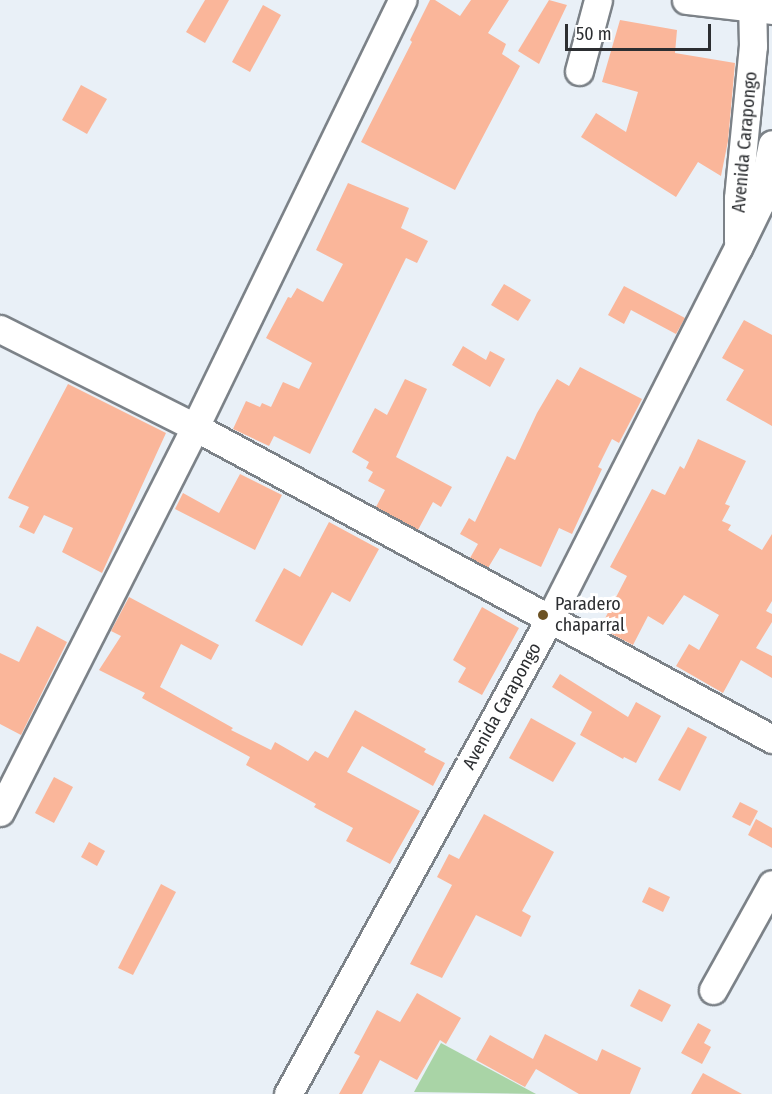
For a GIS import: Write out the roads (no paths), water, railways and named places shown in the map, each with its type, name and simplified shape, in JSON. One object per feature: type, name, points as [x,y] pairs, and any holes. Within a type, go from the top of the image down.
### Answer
[{"type":"street","points":[[0,812],[195,428],[402,0]]},
{"type":"street","points":[[579,71],[598,0]]},
{"type":"street","points":[[686,0],[759,6]]},
{"type":"street","name":"Avenida Carapongo","points":[[738,248],[738,198],[759,6]]},
{"type":"street","name":"Avenida Carapongo","points":[[288,1094],[549,620],[760,203],[772,144]]},
{"type":"street","points":[[0,329],[195,428],[772,739]]},
{"type":"street","points":[[713,990],[771,889]]},
{"type":"place","name":"Paradero chaparral","points":[[543,615]]}]
